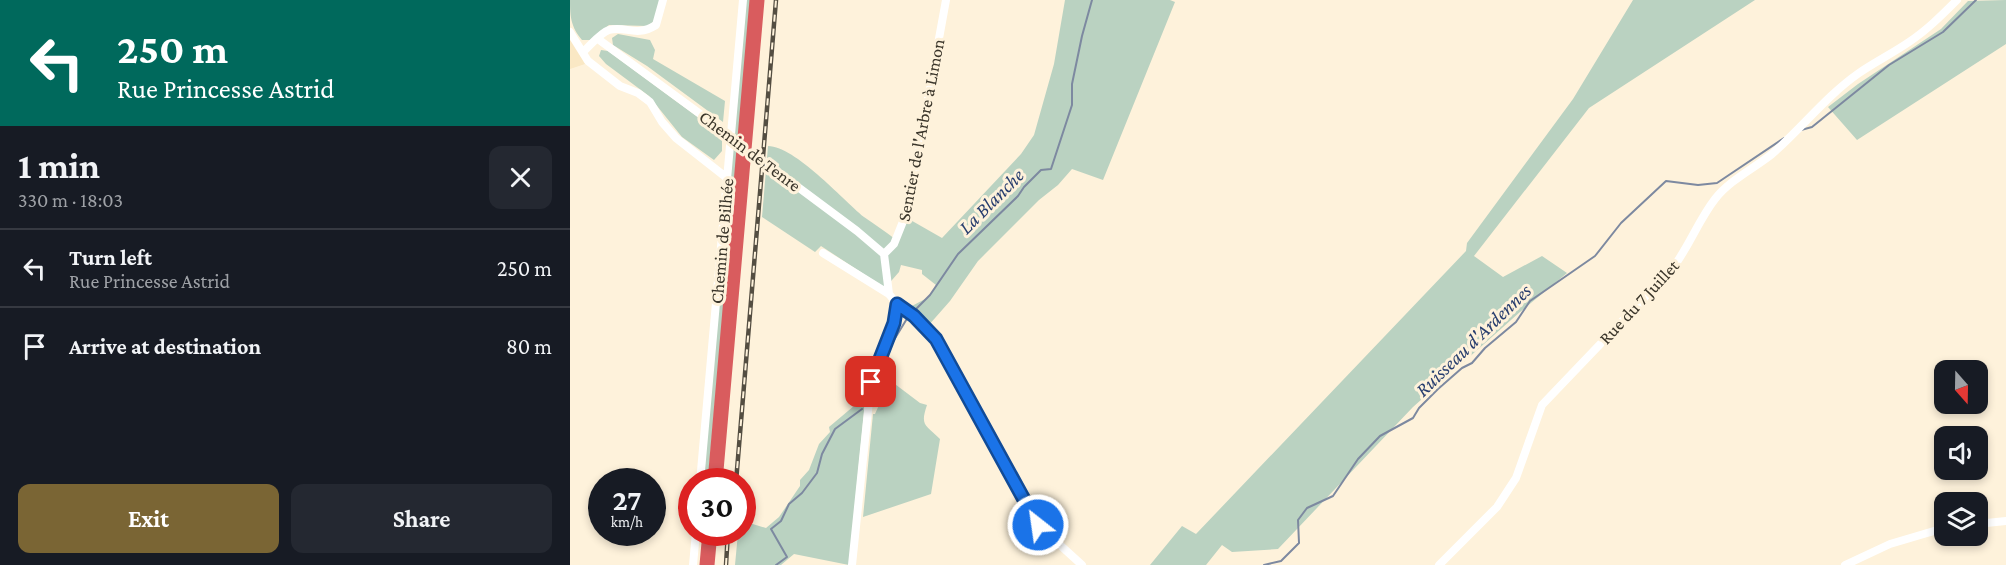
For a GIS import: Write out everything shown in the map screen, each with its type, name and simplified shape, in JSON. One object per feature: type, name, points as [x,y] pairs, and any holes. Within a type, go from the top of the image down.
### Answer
[{"type":"highway","points":[[716,468],[757,0]]},
{"type":"highway","points":[[707,565],[709,546]]},
{"type":"street","points":[[583,52],[603,33],[612,29],[632,32],[647,31],[656,25],[663,0]]},
{"type":"street","name":"Chemin de Bilhée","points":[[701,468],[743,0]]},
{"type":"street","name":"Sentier de l'Arbre à Limon","points":[[884,254],[894,244],[908,209],[946,0]]},
{"type":"street","name":"Rue du 7 Juillet","points":[[1440,565],[1497,507],[1516,478],[1542,405],[1672,269],[1715,198],[1791,137],[1838,90],[1859,73],[1933,25],[1957,0]]},
{"type":"street","name":"Chemin de Tenre","points":[[570,32],[588,61],[620,86],[638,93],[650,102],[662,122],[676,138],[727,178]]},
{"type":"street","name":"Chemin de Tenre","points":[[598,39],[857,231],[884,254]]},
{"type":"street","points":[[823,253],[890,294],[897,304],[914,316],[936,339],[1038,525],[1082,565]]},
{"type":"street","points":[[884,254],[890,294]]},
{"type":"street","points":[[852,565],[871,382],[894,323],[897,304]]},
{"type":"street","points":[[1988,523],[2006,521]]},
{"type":"street","points":[[1845,565],[1890,544],[1934,531]]},
{"type":"street","points":[[693,565],[695,546]]},
{"type":"shaded area","points":[[570,40],[585,64],[570,69]]},
{"type":"green space","points":[[570,0],[660,0],[654,21],[648,26],[609,25],[590,40],[582,40],[572,22]]},
{"type":"green space","points":[[745,0],[751,0],[709,468],[704,468]]},
{"type":"green space","points":[[1065,0],[1170,0],[1175,2],[1103,180],[1072,169],[978,261],[950,301],[928,326],[908,308],[929,297],[936,285],[922,274],[922,270],[901,265],[899,272],[885,288],[821,246],[815,252],[762,217],[768,146],[792,155],[805,164],[864,217],[895,239],[907,218],[942,238],[1021,154],[1034,135],[1054,64]]},
{"type":"green space","points":[[1633,0],[1755,0],[1589,108],[1474,256],[1503,277],[1542,256],[1567,273],[1413,407],[1278,549],[1232,552],[1222,545],[1206,565],[1150,565],[1182,526],[1196,534],[1466,251],[1467,243],[1573,99]]},
{"type":"green space","points":[[2006,0],[2006,44],[1857,140],[1828,107],[1858,84],[1941,29],[1968,1]]},
{"type":"green space","points":[[618,34],[650,40],[655,50],[653,59],[725,101],[723,122],[647,66],[613,45],[612,38]]},
{"type":"green space","points":[[601,50],[608,51],[722,135],[722,151],[714,160],[682,137],[649,96],[606,64],[599,56]]},
{"type":"green space","points":[[883,375],[920,403],[927,405],[925,424],[940,439],[931,494],[863,517],[873,414],[883,396],[881,389]]},
{"type":"green space","points":[[861,400],[864,404],[849,565],[794,554],[781,565],[735,565],[737,546],[756,546],[756,525],[766,528],[779,517],[800,486],[800,480],[809,470],[819,444],[830,432],[829,427]]},
{"type":"waterway","name":"La Blanche","points":[[914,311],[930,295],[958,254],[1018,196],[1041,170],[1051,169],[1072,105],[1072,84],[1092,0]]},
{"type":"waterway","name":"Ruisseau d'Ardennes","points":[[1801,130],[1812,127],[1889,65],[1943,32],[1976,0]]},
{"type":"waterway","name":"Ruisseau d'Ardennes","points":[[1264,565],[1281,561],[1299,543],[1298,520],[1307,508],[1333,496],[1358,459],[1380,436],[1413,418],[1419,408],[1438,389],[1462,368],[1472,363],[1485,348],[1516,322],[1530,301],[1595,256],[1621,223],[1666,181],[1698,185],[1717,183],[1784,138]]},
{"type":"waterway","points":[[886,353],[908,317]]},
{"type":"waterway","name":"La Blanche","points":[[776,565],[787,557],[771,529],[781,521],[789,504],[802,493],[817,473],[822,454],[835,429],[862,409]]},
{"type":"railway","points":[[737,468],[776,0]]},
{"type":"railway","points":[[726,565],[727,546]]},
{"type":"route","points":[[871,382],[894,323],[897,304],[914,316],[936,339],[1038,525]]}]
